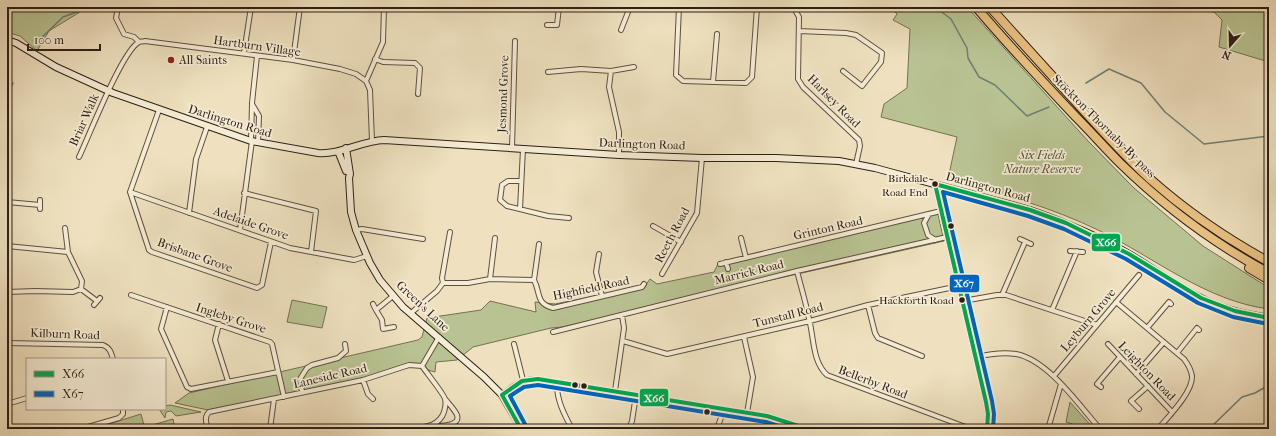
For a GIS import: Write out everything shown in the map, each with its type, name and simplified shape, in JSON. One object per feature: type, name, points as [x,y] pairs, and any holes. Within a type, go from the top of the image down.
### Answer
[{"type":"highway","name":"Stockton-Thornaby By-pass","points":[[976,7],[1028,67],[1120,163],[1144,185],[1200,230],[1223,246],[1269,273]]},
{"type":"highway","name":"Stockton-Thornaby By-pass","points":[[990,7],[1128,158],[1173,198],[1216,230],[1269,262]]},
{"type":"highway","points":[[1200,230],[1221,249],[1269,280]]},
{"type":"highway","points":[[1216,230],[1269,257]]},
{"type":"street","points":[[108,91],[128,54],[139,42],[134,37],[124,34],[116,18],[118,7]]},
{"type":"street","points":[[244,53],[251,7]]},
{"type":"street","points":[[293,60],[300,7]]},
{"type":"street","points":[[372,141],[370,98],[366,81],[383,42],[384,7]]},
{"type":"street","points":[[547,25],[558,25],[558,7]]},
{"type":"street","points":[[621,30],[630,7]]},
{"type":"street","points":[[679,7],[676,75],[683,81],[746,83],[752,77],[757,7]]},
{"type":"street","name":"Harlsey Road","points":[[790,7],[795,10],[798,17],[798,79],[802,87],[859,140],[860,146],[856,164]]},
{"type":"street","points":[[799,32],[856,34],[882,53],[881,62],[862,86],[843,71]]},
{"type":"street","points":[[713,82],[717,34]]},
{"type":"street","name":"Darlington Road","points":[[7,40],[16,43],[56,67],[108,91],[159,110],[254,142],[323,154],[372,141],[384,140],[619,155],[702,158],[776,158],[839,161],[856,164],[1030,210],[1066,223],[1129,254],[1201,298],[1235,311],[1269,318]]},
{"type":"street","name":"Hartburn Village","points":[[139,42],[150,41],[293,60],[348,71],[366,81]]},
{"type":"street","name":"Jesmond Grove","points":[[512,148],[515,41]]},
{"type":"street","points":[[240,230],[244,193],[258,128],[259,116],[255,112],[252,104],[257,56]]},
{"type":"street","points":[[375,59],[383,62],[415,63],[420,68],[418,94]]},
{"type":"street","points":[[548,72],[581,69],[611,72],[634,67]]},
{"type":"street","points":[[611,72],[609,87],[619,132],[619,155]]},
{"type":"street","name":"Briar Walk","points":[[79,157],[108,91]]},
{"type":"street","points":[[130,192],[159,110]]},
{"type":"street","points":[[254,142],[252,127],[255,112]]},
{"type":"street","points":[[189,212],[196,159],[207,126]]},
{"type":"street","points":[[252,127],[258,128]]},
{"type":"street","name":"Green's Lane","points":[[346,148],[350,174],[351,212],[356,230],[367,256],[380,280],[411,313],[484,377],[502,396],[521,429]]},
{"type":"street","points":[[520,209],[523,149]]},
{"type":"street","name":"Green's Lane","points":[[338,151],[349,178]]},
{"type":"street","name":"Reeth Road","points":[[662,274],[698,213],[702,158]]},
{"type":"street","points":[[521,181],[508,181],[502,185],[500,200],[507,206],[548,216],[569,218]]},
{"type":"street","points":[[935,184],[986,402],[988,414],[987,429]]},
{"type":"street","name":"Adelaide Grove","points":[[130,192],[271,242],[311,252],[354,260],[367,256]]},
{"type":"street","name":"Brisbane Grove","points":[[130,192],[149,250],[152,252],[257,288],[262,285],[271,242]]},
{"type":"street","points":[[244,193],[316,211],[311,252]]},
{"type":"street","points":[[7,202],[40,205]]},
{"type":"street","name":"Grinton Road","points":[[720,264],[941,211]]},
{"type":"street","points":[[929,214],[924,223],[928,235],[936,240]]},
{"type":"street","points":[[653,226],[681,242]]},
{"type":"street","points":[[65,228],[68,252],[82,281],[81,289]]},
{"type":"street","points":[[356,230],[362,229],[423,239]]},
{"type":"street","points":[[411,313],[438,291],[443,283],[442,278],[450,232]]},
{"type":"street","name":"Marrick Road","points":[[556,330],[797,271],[947,237]]},
{"type":"street","points":[[490,279],[495,238]]},
{"type":"street","points":[[741,238],[746,258]]},
{"type":"street","points":[[1020,239],[1031,244]]},
{"type":"street","points":[[1002,295],[1025,242]]},
{"type":"street","points":[[443,283],[490,279],[534,280],[539,244]]},
{"type":"street","points":[[7,246],[68,252]]},
{"type":"street","points":[[1070,250],[1083,252]]},
{"type":"street","points":[[1052,310],[1077,251]]},
{"type":"street","points":[[599,254],[596,272],[602,296]]},
{"type":"street","points":[[726,262],[728,269]]},
{"type":"street","name":"Bellerby Road","points":[[797,271],[810,321],[812,341],[822,371],[827,375],[971,429]]},
{"type":"street","name":"Leyburn Grove","points":[[1054,376],[1138,276],[1133,274]]},
{"type":"street","name":"Highfield Road","points":[[534,280],[540,299],[545,306],[553,308],[642,287],[644,284]]},
{"type":"street","name":"Tunstall Road","points":[[623,341],[667,354],[810,321],[868,305],[959,286]]},
{"type":"street","points":[[7,292],[73,292],[81,289]]},
{"type":"street","points":[[81,289],[97,302]]},
{"type":"street","name":"Ingleby Grove","points":[[131,295],[270,342],[284,397]]},
{"type":"street","points":[[963,301],[997,295],[1011,296],[1097,325]]},
{"type":"street","points":[[376,310],[394,296]]},
{"type":"street","points":[[1116,302],[1177,353],[1187,363],[1192,375],[1189,388],[1158,429]]},
{"type":"street","points":[[1147,328],[1169,302],[1171,304]]},
{"type":"street","points":[[373,304],[382,320],[383,329],[394,327]]},
{"type":"street","points":[[868,305],[875,333],[878,338],[882,341],[922,356]]},
{"type":"street","points":[[167,308],[161,329],[187,386],[191,389],[278,372]]},
{"type":"street","points":[[615,391],[623,341],[624,328],[622,315]]},
{"type":"street","points":[[219,324],[215,340],[228,381]]},
{"type":"street","points":[[1177,353],[1197,328],[1199,330]]},
{"type":"street","points":[[410,429],[451,424],[455,423],[457,419],[457,416],[422,366],[439,337]]},
{"type":"street","points":[[744,337],[753,377],[747,413]]},
{"type":"street","points":[[1136,374],[1164,342]]},
{"type":"street","name":"Kilburn Road","points":[[7,343],[103,344],[111,351],[113,358]]},
{"type":"street","points":[[345,344],[346,351]]},
{"type":"street","points":[[514,344],[523,380]]},
{"type":"street","name":"Leighton Road","points":[[1108,344],[1172,412]]},
{"type":"street","points":[[346,351],[351,354]]},
{"type":"street","points":[[302,392],[300,379],[307,368],[312,365],[338,358],[346,351]]},
{"type":"street","points":[[976,357],[1000,353],[1016,354],[1032,360],[1054,376],[1100,429]]},
{"type":"street","points":[[1101,387],[1097,384],[1120,357]]},
{"type":"street","name":"Laneside Road","points":[[208,429],[206,415],[209,412],[363,380],[409,365],[422,366]]},
{"type":"street","points":[[502,396],[513,386],[523,380],[538,379],[767,416],[808,429]]},
{"type":"street","points":[[363,380],[368,394],[373,399]]},
{"type":"street","points":[[557,382],[559,400],[572,429]]},
{"type":"street","points":[[1048,429],[1061,384]]},
{"type":"street","points":[[1139,409],[1131,401],[1148,386]]},
{"type":"street","points":[[629,429],[632,421],[636,395]]},
{"type":"street","points":[[7,404],[26,398]]},
{"type":"street","points":[[270,429],[274,399]]},
{"type":"street","points":[[430,426],[438,421],[443,415],[445,399]]},
{"type":"street","points":[[717,429],[724,409]]},
{"type":"street","points":[[81,429],[119,418],[123,414],[123,410]]},
{"type":"green space","points":[[7,7],[88,7],[49,31],[37,51],[20,36],[7,32]]},
{"type":"green space","name":"Six Fields Nature Reserve","points":[[890,7],[967,7],[1088,141],[1134,188],[1203,246],[1269,288],[1269,309],[1246,304],[1202,288],[1082,222],[1006,195],[948,179],[957,137],[881,117],[884,104],[907,88],[910,29],[893,20],[897,14]]},
{"type":"green space","points":[[1165,7],[1269,7],[1269,62],[1219,47],[1222,20],[1214,12]]},
{"type":"green space","points":[[937,210],[944,241],[562,327],[551,328],[473,347],[457,360],[436,362],[435,372],[414,366],[362,380],[208,410],[175,403],[189,393],[418,340],[422,337],[427,318],[481,310],[490,301],[536,312],[535,302],[555,304],[645,286],[650,279],[657,284],[714,272],[718,264]]},
{"type":"green space","points":[[292,300],[327,307],[322,328],[287,322]]},
{"type":"green space","points":[[1070,402],[1093,429],[1088,429],[1066,422]]},
{"type":"green space","points":[[170,405],[201,412],[176,416],[171,411],[166,412],[165,418],[160,410],[166,410],[166,406]]},
{"type":"green space","points":[[141,414],[145,429],[93,429]]},
{"type":"green space","points":[[173,419],[175,429],[149,429],[149,426]]},
{"type":"waterway","points":[[36,43],[63,17],[87,7]]},
{"type":"waterway","points":[[935,7],[951,19],[967,48],[968,58],[979,77],[995,85],[1027,116],[1049,107]]},
{"type":"waterway","points":[[1086,83],[1109,69],[1141,83],[1165,112],[1204,144],[1269,136]]},
{"type":"waterway","points":[[7,95],[13,83]]},
{"type":"waterway","points":[[1209,429],[1242,397],[1255,393],[1269,385]]},
{"type":"transit line","name":"X66","points":[[935,184],[1030,210],[1066,223],[1129,254],[1201,298],[1235,311],[1269,318]]},
{"type":"transit line","name":"X66","points":[[935,184],[986,402],[988,414],[987,429]]},
{"type":"transit line","name":"X67","points":[[993,429],[994,414],[992,401],[943,192],[1028,216],[1064,229],[1126,259],[1198,303],[1233,317],[1268,324]]},
{"type":"transit line","name":"X66","points":[[502,395],[522,381],[538,379],[767,416],[808,429]]},
{"type":"transit line","name":"X67","points":[[526,426],[510,396],[524,387],[538,385],[766,422],[788,429]]},
{"type":"transit line","name":"X66","points":[[502,395],[521,429]]},
{"type":"place","name":"All Saints","points":[[171,60]]},
{"type":"place","name":"Birkdale Road End","points":[[935,184]]},
{"type":"place","name":"Hackforth Road","points":[[962,300]]}]
